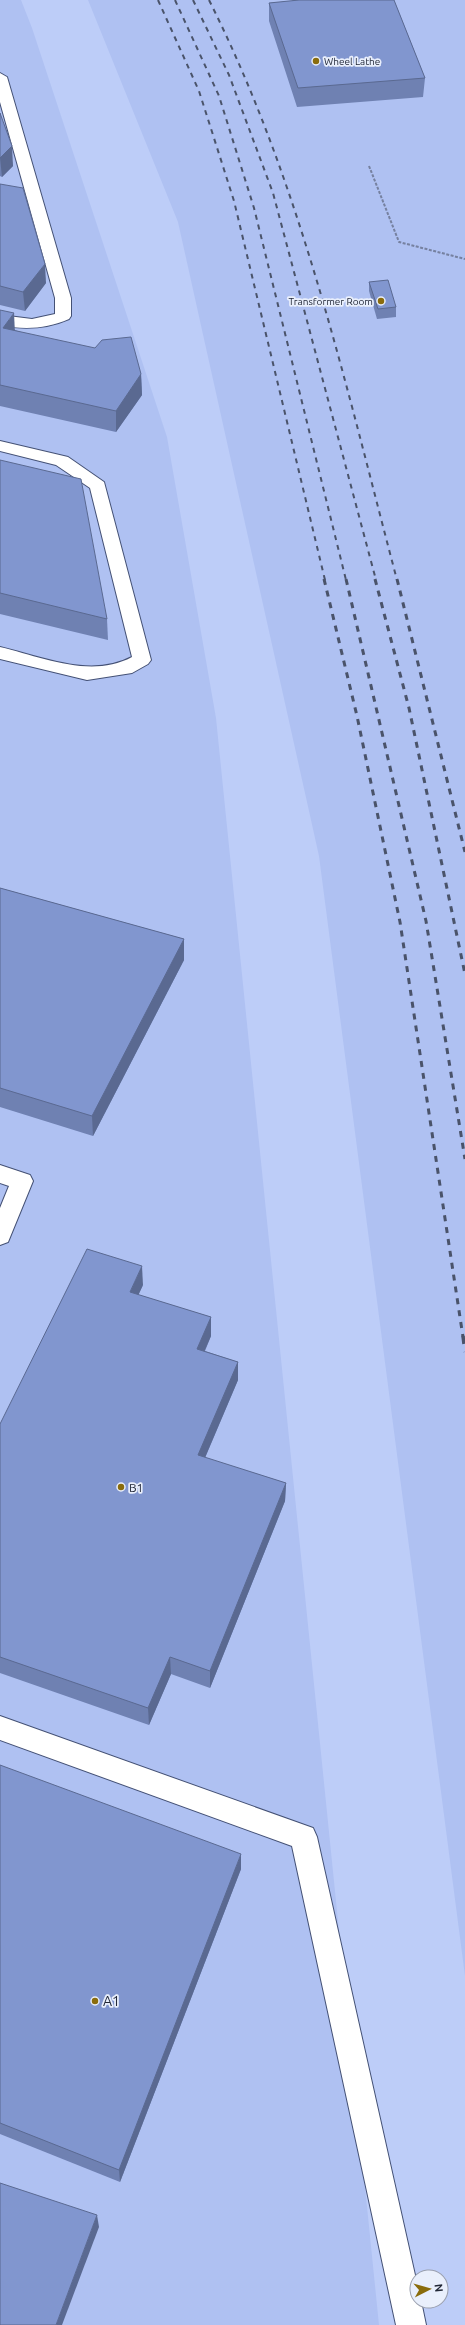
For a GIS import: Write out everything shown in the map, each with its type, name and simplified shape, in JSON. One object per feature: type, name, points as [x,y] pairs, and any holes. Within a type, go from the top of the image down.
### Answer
[{"type":"lane","points":[[0,77],[3,100],[27,193],[63,298],[63,316],[50,322],[20,325],[0,320]]},
{"type":"lane","points":[[0,446],[62,460],[98,486],[142,660],[125,668],[87,674],[0,653]]},
{"type":"lane","points":[[0,1174],[22,1181],[0,1236]]},
{"type":"lane","points":[[0,1728],[304,1837],[411,2325]]},
{"type":"path","points":[[369,166],[399,242],[465,259]]},
{"type":"shaded area","points":[[0,0],[21,0],[32,28],[167,437],[216,718],[379,2325],[0,2325]]},
{"type":"shaded area","points":[[88,0],[465,0],[465,1976],[319,856],[178,222]]},
{"type":"building","points":[[299,0],[394,0],[425,78],[298,88],[269,3]]},
{"type":"building","points":[[0,113],[12,146],[0,158]]},
{"type":"building","points":[[0,184],[23,188],[45,264],[23,292],[0,286]]},
{"type":"building","points":[[388,280],[396,307],[378,309],[369,282]]},
{"type":"building","points":[[0,310],[14,313],[3,328],[95,348],[102,340],[131,337],[141,374],[116,411],[0,385]]},
{"type":"building","points":[[0,460],[81,479],[107,619],[0,593]]},
{"type":"building","points":[[0,888],[184,939],[92,1116],[0,1088]]},
{"type":"building","name":"B1","points":[[87,1249],[142,1266],[130,1292],[211,1317],[197,1349],[238,1362],[198,1455],[286,1483],[210,1671],[170,1657],[148,1708],[0,1657],[0,1424]]},
{"type":"building","name":"A1","points":[[0,1765],[241,1854],[119,2170],[0,2123]]},
{"type":"building","points":[[0,2183],[97,2215],[56,2325],[0,2325]]},
{"type":"railway","points":[[158,0],[199,91],[234,201],[325,580]]},
{"type":"railway","points":[[175,0],[219,96],[254,208],[346,580]]},
{"type":"railway","points":[[193,0],[229,75],[273,193],[376,580]]},
{"type":"railway","points":[[209,0],[241,69],[270,140],[295,212],[339,358],[397,580]]},
{"type":"railway","points":[[324,579],[357,716],[400,922],[463,1337]]},
{"type":"railway","points":[[346,579],[426,921],[465,1159]]},
{"type":"railway","points":[[375,579],[409,708],[465,974]]},
{"type":"railway","points":[[397,579],[465,852]]},
{"type":"railway","points":[[463,1336],[465,1352]]},
{"type":"place","name":"Wheel Lathe","points":[[316,61]]},
{"type":"place","name":"Transformer Room","points":[[381,301]]},
{"type":"place","name":"B1","points":[[121,1487]]},
{"type":"place","name":"A1","points":[[95,2001]]}]
